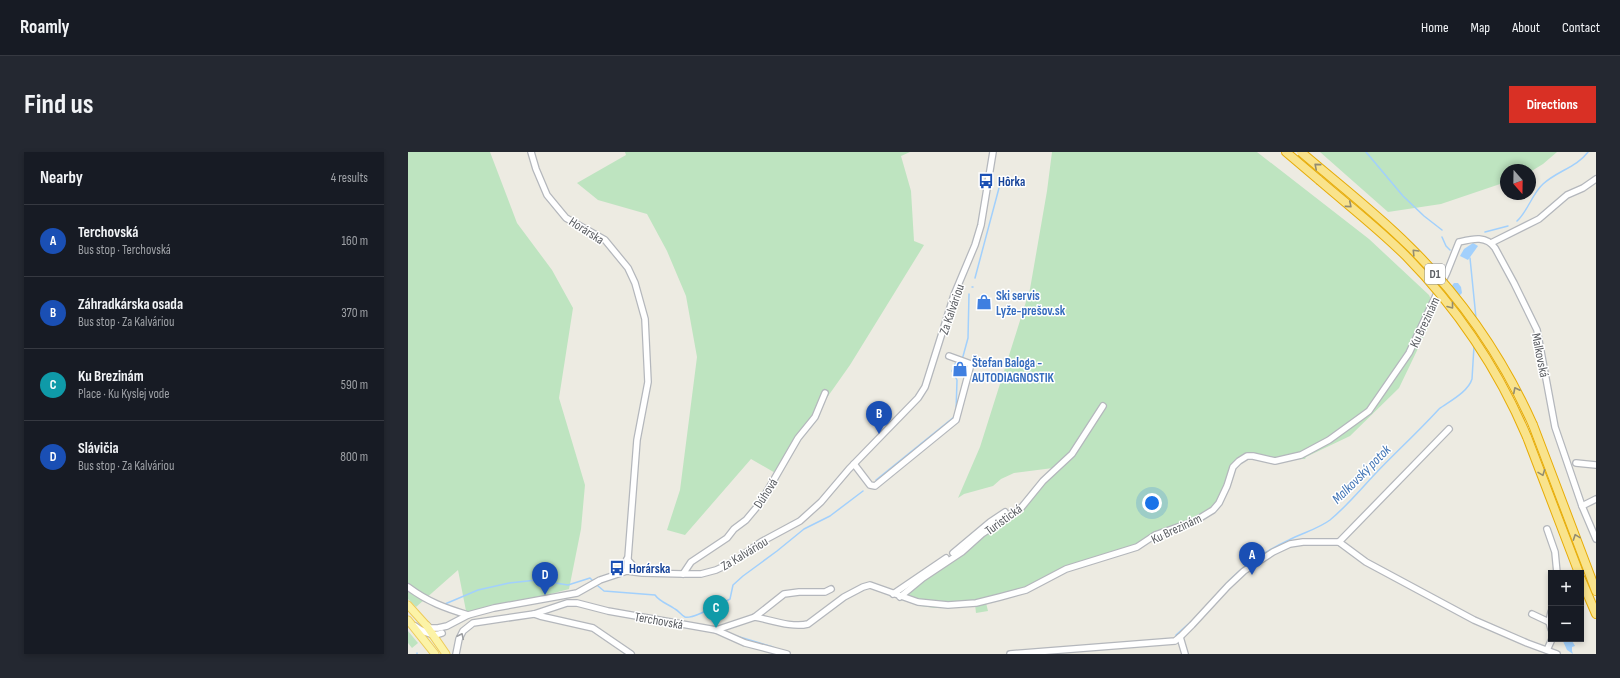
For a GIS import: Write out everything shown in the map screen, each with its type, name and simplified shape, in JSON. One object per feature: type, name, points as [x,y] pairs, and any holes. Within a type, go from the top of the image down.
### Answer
[{"type":"highway","name":"D1","points":[[1286,152],[1389,240],[1424,275],[1463,322],[1489,361],[1505,390],[1527,437],[1577,570]]},
{"type":"highway","name":"D1","points":[[1301,152],[1388,226],[1428,265],[1464,308],[1496,354],[1533,425],[1596,591]]},
{"type":"highway","points":[[1584,586],[1596,614]]},
{"type":"main road","points":[[408,605],[426,624],[445,652]]},
{"type":"main road","points":[[410,621],[433,651]]},
{"type":"street","name":"Horárska","points":[[531,152],[536,169],[548,195],[566,218],[605,240],[628,268],[635,283],[645,319],[648,382],[637,440],[626,571]]},
{"type":"street","name":"Za Kalváriou","points":[[449,624],[468,615],[494,608],[577,593],[600,580],[626,571],[642,573],[701,574],[716,570],[734,562],[761,542],[800,520],[821,502],[854,464],[918,398],[925,387],[954,295],[975,245],[981,225],[994,152]]},
{"type":"street","points":[[1491,242],[1539,219],[1567,195],[1583,188],[1596,179]]},
{"type":"street","name":"Ku Brezinám","points":[[755,617],[803,626],[814,622],[830,607],[863,587],[870,586],[918,602],[948,605],[976,603],[1026,590],[1066,568],[1137,547],[1155,535],[1195,521],[1213,510],[1219,503],[1227,486],[1233,467],[1239,461],[1247,456],[1275,461],[1300,455],[1329,440],[1369,411],[1409,353],[1447,272],[1459,242],[1473,238],[1491,242]]},
{"type":"street","name":"Malkovská","points":[[1491,242],[1514,283],[1537,330],[1555,427],[1582,506],[1596,539]]},
{"type":"street","name":"Za Kalváriou","points":[[854,464],[870,485],[875,486],[956,420],[971,364],[949,356]]},
{"type":"street","name":"Dúhová","points":[[683,574],[691,562],[728,538],[734,529],[746,520],[756,508],[798,438],[815,417],[825,393]]},
{"type":"street","name":"Turistická","points":[[900,597],[923,578],[962,552],[982,534],[1021,508],[1044,481],[1072,454],[1103,406]]},
{"type":"street","points":[[1339,542],[1449,429]]},
{"type":"street","points":[[1576,463],[1596,465]]},
{"type":"street","points":[[1582,506],[1596,499]]},
{"type":"street","name":"Turistická","points":[[893,594],[955,552],[990,522],[1005,512]]},
{"type":"street","points":[[1548,529],[1555,552],[1557,570]]},
{"type":"street","points":[[1010,654],[1178,639],[1207,611],[1228,586],[1244,571],[1273,552],[1290,544],[1303,542],[1339,542],[1366,562],[1474,620],[1557,654]]},
{"type":"street","points":[[627,559],[636,570]]},
{"type":"street","points":[[408,587],[422,598],[468,615],[474,623]]},
{"type":"street","points":[[720,628],[755,617],[784,594],[799,592],[825,592],[831,590]]},
{"type":"street","points":[[577,593],[577,603]]},
{"type":"street","name":"Terchovská","points":[[534,614],[567,603],[577,603],[608,611],[720,628],[745,644],[787,654]]},
{"type":"street","points":[[410,621],[422,631],[436,635],[442,633],[456,618],[454,611]]},
{"type":"street","points":[[456,654],[458,640],[463,631],[474,623],[534,614],[593,628],[631,654]]},
{"type":"street","points":[[1532,614],[1548,622]]},
{"type":"street","points":[[426,624],[430,628],[438,628],[449,624]]},
{"type":"street","points":[[433,651],[430,644],[433,634],[438,628]]},
{"type":"street","points":[[442,633],[445,652]]},
{"type":"street","points":[[1178,639],[1185,654]]},
{"type":"street","points":[[1547,650],[1551,642]]},
{"type":"green space","points":[[408,152],[490,152],[517,223],[552,270],[573,308],[559,398],[585,485],[581,529],[569,589],[467,616],[458,570],[416,607],[408,599]]},
{"type":"green space","points":[[625,152],[910,152],[901,156],[911,191],[914,241],[924,245],[850,365],[814,416],[787,450],[777,474],[751,459],[685,535],[667,530],[680,490],[697,357],[686,296],[667,251],[647,214],[598,200],[577,183],[626,155]]},
{"type":"green space","points":[[1052,152],[1257,152],[1369,239],[1429,295],[1436,311],[1399,388],[1350,436],[1306,457],[1305,459],[1240,460],[1218,505],[1212,507],[1194,521],[1158,535],[1130,550],[1088,559],[1041,586],[1009,596],[955,608],[921,606],[904,596],[1020,506],[1053,468],[1014,473],[1001,479],[993,486],[964,494],[958,498],[980,447],[1030,289],[1047,191]]},
{"type":"green space","points":[[1320,152],[1557,152],[1536,168],[1536,164],[1500,164],[1500,184],[1441,204],[1388,212]]},
{"type":"green space","points":[[986,603],[988,611],[976,613],[975,604]]},
{"type":"green space","points":[[408,631],[418,643],[412,648],[408,643]]},
{"type":"water","points":[[1473,243],[1478,246],[1468,260],[1460,256],[1464,249]]},
{"type":"water","points":[[1454,283],[1458,283],[1461,287],[1462,293],[1458,296],[1451,287]]},
{"type":"water","points":[[1563,642],[1573,642],[1575,646],[1572,647],[1573,654],[1567,650]]},
{"type":"waterway","points":[[1366,152],[1403,196],[1424,216],[1442,230]]},
{"type":"waterway","points":[[1517,221],[1543,184],[1578,162],[1588,152]]},
{"type":"waterway","points":[[975,278],[999,188]]},
{"type":"waterway","points":[[1485,232],[1508,226]]},
{"type":"waterway","points":[[1442,237],[1446,246],[1450,250]]},
{"type":"waterway","name":"Malkovský potok","points":[[1470,258],[1476,318]]},
{"type":"waterway","points":[[962,360],[968,338],[969,294]]},
{"type":"waterway","name":"Malkovský potok","points":[[1213,599],[1238,572],[1257,558],[1277,546],[1330,520],[1439,409],[1467,388],[1472,379],[1474,346]]},
{"type":"waterway","points":[[956,412],[957,380],[952,371],[955,364],[959,362]]},
{"type":"waterway","points":[[876,480],[954,417]]},
{"type":"waterway","points":[[598,586],[604,591],[655,595],[685,617],[694,616],[730,599],[733,585],[743,576],[804,529],[830,516],[863,491]]},
{"type":"waterway","name":"Malkovský potok","points":[[445,604],[478,590],[509,583],[537,580],[568,585],[590,578],[592,580]]},
{"type":"waterway","name":"Malkovský potok","points":[[713,606],[712,621],[719,627]]},
{"type":"waterway","name":"Malkovský potok","points":[[1176,638],[1176,635],[1194,619]]},
{"type":"waterway","name":"Malkovský potok","points":[[733,635],[773,647],[774,649]]},
{"type":"place","name":"Hôrka","points":[[986,181]]},
{"type":"place","name":"Ski servis Lyže-prešov.sk","points":[[984,302]]},
{"type":"place","name":"Štefan Baloga - AUTODIAGNOSTIK","points":[[960,369]]},
{"type":"place","name":"Záhradkárska osada","points":[[879,434]]},
{"type":"place","name":"Horárska","points":[[617,568]]},
{"type":"place","name":"Terchovská","points":[[1252,575]]},
{"type":"place","name":"Slávičia","points":[[545,595]]},
{"type":"place","name":"Ku Brezinám","points":[[716,628]]}]
